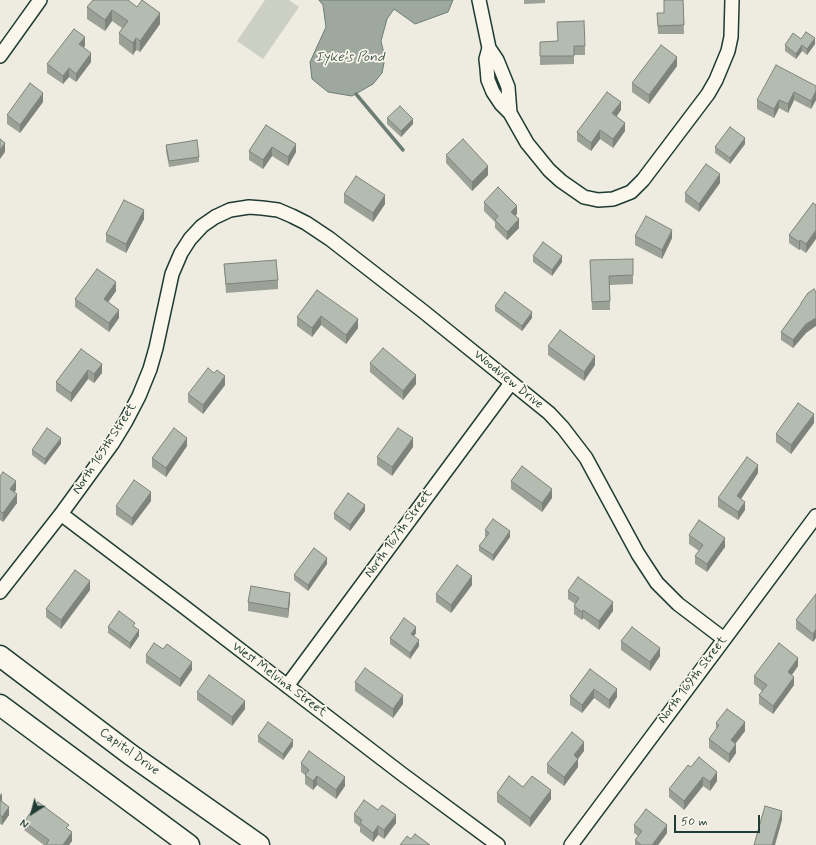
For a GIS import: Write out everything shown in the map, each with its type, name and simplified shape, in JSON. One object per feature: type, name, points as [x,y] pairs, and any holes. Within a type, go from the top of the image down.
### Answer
[{"type":"main road","name":"Capitol Drive","points":[[0,656],[131,755],[259,845]]},
{"type":"main road","points":[[0,705],[189,845]]},
{"type":"street","points":[[0,56],[40,0]]},
{"type":"street","points":[[479,0],[489,48],[497,60],[508,87],[510,113],[518,129],[537,157],[561,181],[584,197],[598,200],[613,199],[631,192],[643,180],[708,94],[716,80],[728,51],[731,37],[732,0]]},
{"type":"street","name":"Woodview Drive","points":[[224,212],[249,207],[278,210],[306,223],[342,248],[424,312],[549,413],[574,441],[586,458],[638,554],[657,583],[678,604],[724,639]]},
{"type":"street","name":"North 165th Street","points":[[0,592],[61,514],[112,444],[126,421],[139,396],[154,355],[172,274],[181,253],[190,239],[202,226],[224,212]]},
{"type":"street","name":"North 167th Street","points":[[287,686],[511,383]]},
{"type":"street","name":"West Melvina Street","points":[[61,514],[402,774],[498,845]]},
{"type":"street","name":"North 169th Street","points":[[571,845],[816,516]]},
{"type":"shaded area","points":[[265,0],[289,0],[299,7],[263,59],[237,41]]},
{"type":"water","name":"Iyke's Pond","points":[[319,0],[453,0],[448,12],[415,24],[394,9],[387,19],[381,41],[385,58],[382,73],[373,84],[352,96],[328,92],[312,79],[310,62],[326,27],[323,5]]},
{"type":"building","points":[[93,0],[128,0],[137,7],[142,0],[160,13],[140,41],[136,38],[133,43],[119,33],[128,21],[112,10],[105,20],[87,7]]},
{"type":"building","points":[[664,0],[683,0],[684,25],[658,26],[657,13],[664,13]]},
{"type":"building","points":[[584,21],[585,46],[574,46],[574,56],[540,56],[540,42],[558,41],[557,22]]},
{"type":"building","points":[[74,29],[85,37],[79,44],[91,53],[76,74],[69,68],[63,76],[47,64]]},
{"type":"building","points":[[806,32],[815,38],[807,49],[802,45],[796,54],[785,45],[793,33],[801,39]]},
{"type":"building","points":[[661,45],[677,57],[649,95],[632,83]]},
{"type":"building","points":[[776,65],[816,86],[816,91],[811,101],[794,92],[788,104],[779,100],[774,109],[757,100]]},
{"type":"building","points":[[30,83],[43,93],[20,125],[7,115]]},
{"type":"building","points":[[607,92],[621,102],[612,113],[625,123],[613,139],[600,130],[591,143],[577,132]]},
{"type":"building","points":[[400,106],[413,119],[401,131],[387,118]]},
{"type":"building","points":[[266,125],[296,144],[288,157],[272,147],[263,160],[249,151]]},
{"type":"building","points":[[730,127],[745,138],[730,158],[715,147]]},
{"type":"building","points":[[0,139],[5,143],[0,150]]},
{"type":"building","points":[[463,139],[488,166],[472,182],[446,155]]},
{"type":"building","points":[[197,140],[199,157],[169,161],[166,145]]},
{"type":"building","points":[[706,164],[720,174],[699,204],[685,193]]},
{"type":"building","points":[[356,176],[385,195],[373,213],[344,194]]},
{"type":"building","points":[[498,187],[517,206],[511,212],[519,219],[507,232],[495,220],[498,216],[484,202]]},
{"type":"building","points":[[124,200],[144,210],[126,244],[106,234]]},
{"type":"building","points":[[813,203],[816,205],[816,230],[806,244],[800,240],[799,242],[789,235]]},
{"type":"building","points":[[646,216],[672,230],[662,250],[635,236]]},
{"type":"building","points":[[543,242],[562,256],[552,270],[533,256]]},
{"type":"building","points":[[633,259],[633,275],[609,276],[610,301],[592,302],[590,260]]},
{"type":"building","points":[[276,260],[278,280],[226,284],[224,264]]},
{"type":"building","points":[[97,269],[116,282],[104,299],[119,310],[109,323],[75,299]]},
{"type":"building","points":[[814,289],[816,292],[816,318],[806,324],[793,340],[781,332],[808,293]]},
{"type":"building","points":[[317,290],[358,319],[346,335],[321,316],[312,328],[297,317]]},
{"type":"building","points":[[505,292],[532,312],[522,326],[495,306]]},
{"type":"building","points":[[560,330],[595,356],[584,372],[548,346]]},
{"type":"building","points":[[383,348],[416,375],[403,391],[370,363]]},
{"type":"building","points":[[81,349],[102,364],[94,374],[88,370],[71,393],[56,382]]},
{"type":"building","points":[[208,368],[214,373],[217,370],[225,376],[203,405],[188,394]]},
{"type":"building","points":[[798,403],[814,414],[791,445],[776,434]]},
{"type":"building","points":[[47,428],[61,438],[45,459],[32,450]]},
{"type":"building","points":[[174,428],[187,438],[166,468],[152,458]]},
{"type":"building","points":[[398,428],[413,438],[392,467],[377,457]]},
{"type":"building","points":[[747,457],[758,465],[737,496],[745,502],[738,512],[718,498]]},
{"type":"building","points":[[522,466],[552,489],[542,503],[511,481]]},
{"type":"building","points":[[3,472],[16,481],[10,489],[17,494],[3,513],[0,511],[0,476]]},
{"type":"building","points":[[134,480],[151,492],[132,518],[116,506]]},
{"type":"building","points":[[348,493],[365,505],[350,525],[334,513]]},
{"type":"building","points":[[493,519],[510,531],[493,555],[479,546],[489,533],[485,530]]},
{"type":"building","points":[[699,520],[725,538],[707,564],[695,556],[703,545],[689,535]]},
{"type":"building","points":[[314,548],[327,558],[308,585],[294,575]]},
{"type":"building","points":[[457,565],[472,576],[451,605],[436,594]]},
{"type":"building","points":[[75,570],[90,581],[61,620],[46,609]]},
{"type":"building","points":[[578,577],[613,602],[599,621],[583,610],[582,612],[574,606],[579,598],[568,591]]},
{"type":"building","points":[[251,586],[290,593],[288,609],[248,602]]},
{"type":"building","points":[[816,594],[816,629],[813,634],[796,620]]},
{"type":"building","points":[[119,611],[135,623],[133,626],[139,630],[130,643],[108,627]]},
{"type":"building","points":[[404,618],[416,627],[411,634],[419,640],[410,653],[390,638]]},
{"type":"building","points":[[632,627],[660,648],[650,662],[621,641]]},
{"type":"building","points":[[154,643],[163,649],[167,644],[192,662],[180,679],[146,655]]},
{"type":"building","points":[[779,643],[798,658],[788,672],[794,677],[773,706],[759,695],[767,685],[754,676]]},
{"type":"building","points":[[365,668],[403,695],[393,709],[355,682]]},
{"type":"building","points":[[590,669],[617,689],[609,700],[594,689],[582,705],[570,696]]},
{"type":"building","points":[[209,675],[245,701],[232,717],[197,692]]},
{"type":"building","points":[[727,709],[745,722],[731,740],[736,744],[729,754],[709,739],[719,725],[716,723]]},
{"type":"building","points":[[268,722],[293,740],[283,754],[258,736]]},
{"type":"building","points":[[572,732],[584,742],[574,755],[578,759],[564,777],[547,764]]},
{"type":"building","points":[[309,751],[345,777],[336,790],[317,776],[313,781],[305,775],[309,770],[301,763]]},
{"type":"building","points":[[699,757],[717,772],[710,782],[703,777],[684,801],[669,789],[688,765],[691,767]]},
{"type":"building","points":[[509,776],[523,787],[532,776],[551,790],[530,818],[497,793]]},
{"type":"building","points":[[0,800],[9,807],[2,817],[0,815]]},
{"type":"building","points":[[364,800],[378,810],[382,805],[396,815],[384,830],[378,826],[373,833],[360,823],[362,820],[354,814]]},
{"type":"building","points":[[38,802],[69,825],[66,828],[72,832],[63,845],[46,845],[49,840],[24,822]]},
{"type":"building","points":[[765,806],[782,811],[772,845],[754,845]]},
{"type":"building","points":[[646,809],[667,825],[652,845],[641,845],[635,840],[642,831],[634,825]]},
{"type":"building","points":[[415,834],[430,845],[400,845],[407,836],[411,839]]},
{"type":"waterway","points":[[356,94],[403,150]]}]
